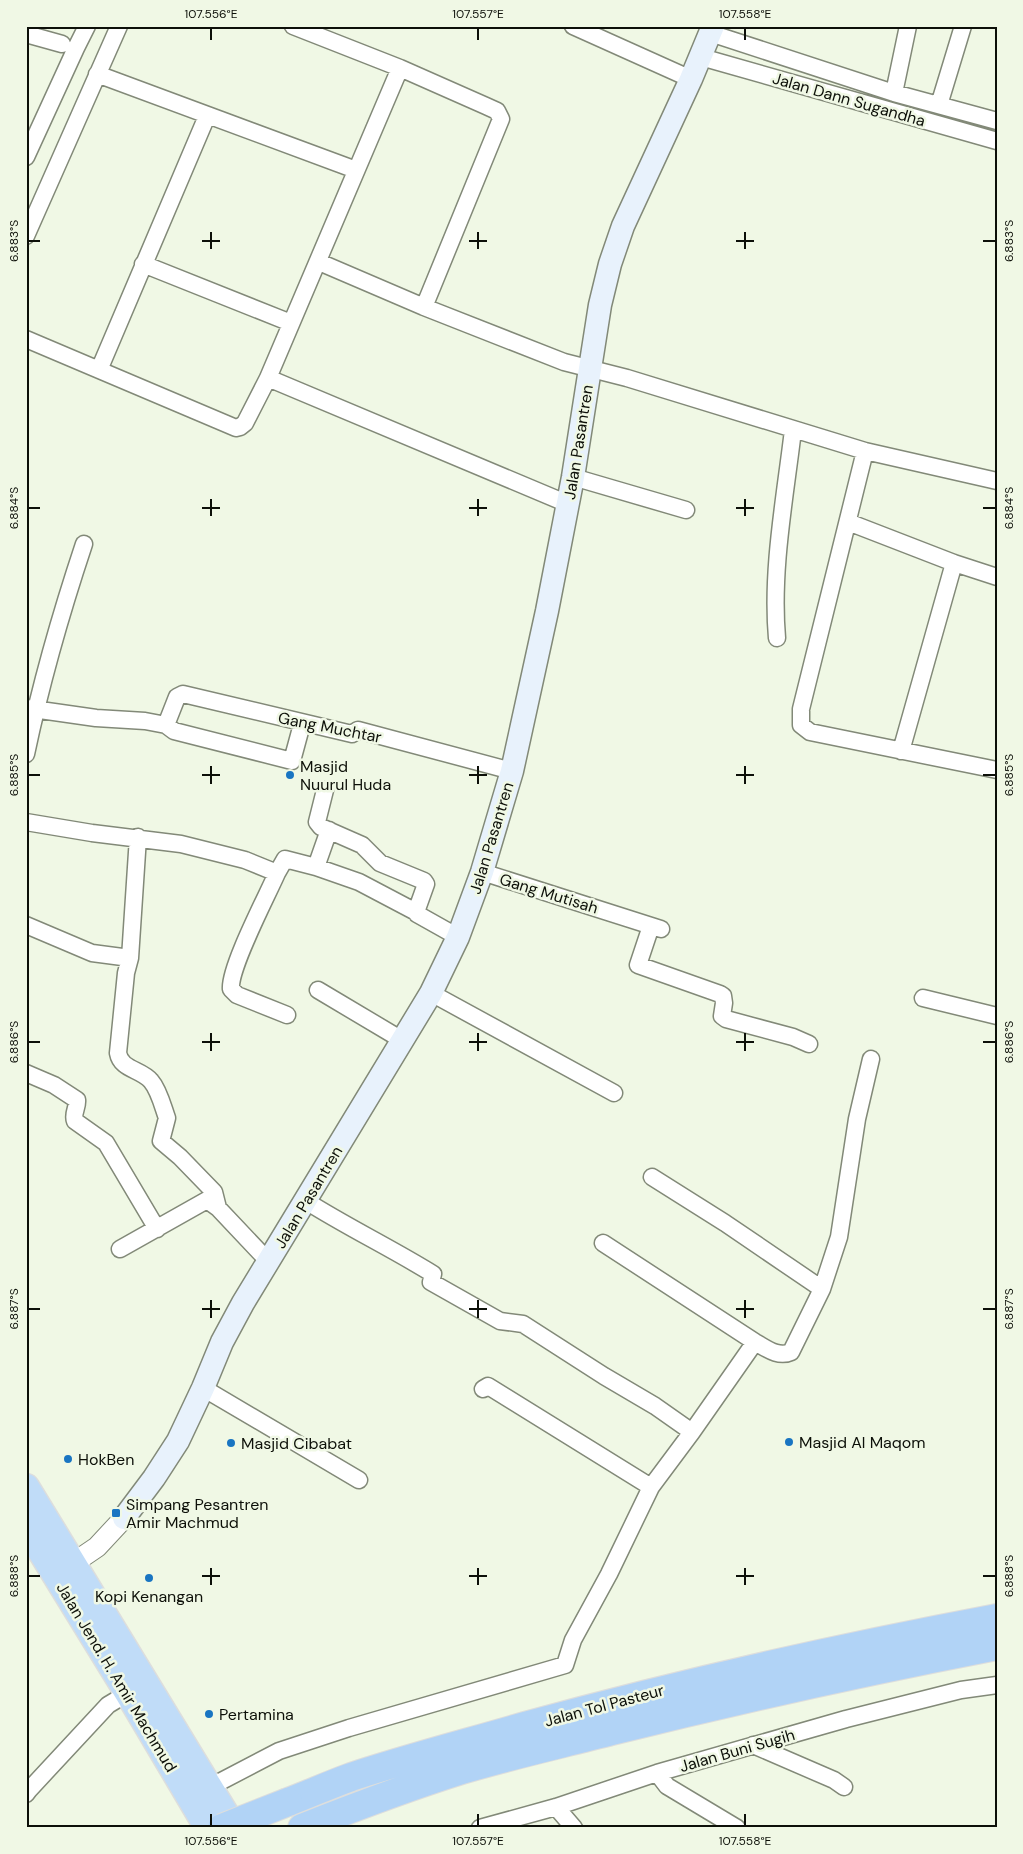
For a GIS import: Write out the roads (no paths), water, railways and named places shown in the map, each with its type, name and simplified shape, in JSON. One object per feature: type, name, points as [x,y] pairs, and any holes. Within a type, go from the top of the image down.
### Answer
[{"type":"highway","name":"Jalan Jend. H. Amir Machmud","points":[[26,1487],[234,1828]]},
{"type":"highway","name":"Jalan Jend. H. Amir Machmud","points":[[26,1527],[119,1698],[208,1828]]},
{"type":"highway","name":"Jalan Tol Pasteur","points":[[222,1828],[350,1778],[440,1750],[588,1709],[755,1667],[860,1644],[997,1618]]},
{"type":"highway","name":"Jalan Tol Pasteur","points":[[303,1827],[462,1770],[531,1751],[691,1711],[871,1670],[997,1646]]},
{"type":"main road","name":"Jalan Pasantren","points":[[124,1518],[154,1478],[178,1441],[222,1342],[243,1303],[431,993],[458,936],[482,872],[512,771],[574,477],[600,305],[610,264],[623,226],[712,30]]},
{"type":"street","points":[[26,157],[87,26]]},
{"type":"street","points":[[26,236],[31,211],[120,26]]},
{"type":"street","points":[[293,26],[400,68],[497,111],[501,118],[424,307]]},
{"type":"street","points":[[572,26],[691,79]]},
{"type":"street","points":[[894,93],[908,26]]},
{"type":"street","points":[[939,105],[963,26]]},
{"type":"street","points":[[712,30],[894,93],[997,121]]},
{"type":"street","points":[[26,34],[62,44]]},
{"type":"street","name":"Jalan Dann Sugandha","points":[[700,57],[997,140]]},
{"type":"street","points":[[26,339],[236,428],[240,427],[245,423],[268,378],[400,68]]},
{"type":"street","points":[[97,74],[356,170]]},
{"type":"street","points":[[98,370],[207,116]]},
{"type":"street","points":[[318,262],[424,307],[564,362],[627,378],[865,451],[997,481]]},
{"type":"street","points":[[143,264],[291,323]]},
{"type":"street","points":[[268,378],[568,504]]},
{"type":"street","points":[[777,638],[775,610],[777,574],[793,430]]},
{"type":"street","points":[[865,451],[801,710],[801,725],[810,732],[997,770]]},
{"type":"street","points":[[574,477],[686,510]]},
{"type":"street","points":[[848,522],[997,577]]},
{"type":"street","points":[[26,754],[31,708],[84,544]]},
{"type":"street","points":[[901,751],[954,562]]},
{"type":"street","name":"Gang Muchtar","points":[[166,725],[177,697],[183,694],[210,699],[302,724],[352,734],[358,730],[512,771]]},
{"type":"street","points":[[31,708],[96,718],[145,721],[166,725],[174,731],[292,761],[302,724]]},
{"type":"street","points":[[325,790],[317,822],[321,827],[362,845],[380,863],[424,881],[426,884],[416,912]]},
{"type":"street","points":[[26,822],[92,833],[138,837],[181,844],[245,860],[277,873]]},
{"type":"street","points":[[316,866],[329,830]]},
{"type":"street","points":[[138,837],[130,958],[126,973],[119,1058],[123,1063],[150,1080],[167,1118],[161,1141],[180,1157],[214,1192],[218,1208]]},
{"type":"street","points":[[287,1014],[237,995],[231,989],[232,979],[243,950],[285,858],[316,866],[359,882],[458,936]]},
{"type":"street","name":"Gang Mutisah","points":[[482,872],[656,927],[638,965],[720,994],[723,996],[724,1002],[722,1016],[726,1019],[770,1030],[809,1044]]},
{"type":"street","points":[[26,925],[92,953],[130,958]]},
{"type":"street","points":[[318,990],[402,1040]]},
{"type":"street","points":[[431,993],[614,1092]]},
{"type":"street","points":[[923,998],[997,1016]]},
{"type":"street","points":[[603,1243],[755,1342],[775,1353],[786,1354],[791,1352],[822,1289],[839,1237],[857,1119],[871,1059]]},
{"type":"street","points":[[26,1074],[54,1085],[77,1100],[73,1117],[75,1121],[106,1143],[157,1229]]},
{"type":"street","points":[[652,1178],[725,1223],[822,1289]]},
{"type":"street","points":[[120,1249],[204,1200],[210,1201],[218,1208],[269,1262]]},
{"type":"street","points":[[306,1201],[433,1274],[431,1282],[454,1296],[500,1322],[523,1324],[655,1406],[692,1432]]},
{"type":"street","points":[[210,1787],[279,1751],[349,1728],[565,1665],[573,1640],[609,1574],[651,1487],[755,1342]]},
{"type":"street","points":[[483,1388],[488,1386],[651,1487]]},
{"type":"street","points":[[203,1388],[358,1480]]},
{"type":"street","name":"Jalan Pasantren","points":[[72,1564],[97,1547],[124,1518]]},
{"type":"street","name":"Jalan Buni Sugih","points":[[480,1828],[556,1807],[753,1745],[846,1719],[961,1690],[997,1686]]},
{"type":"street","points":[[26,1794],[119,1698]]},
{"type":"street","points":[[753,1745],[834,1780],[844,1787]]},
{"type":"street","points":[[656,1774],[667,1786],[736,1828]]},
{"type":"street","points":[[556,1807],[574,1828]]},
{"type":"place","name":"Masjid Nuurul Huda","points":[[290,775]]},
{"type":"place","name":"Masjid Al Maqom","points":[[789,1442]]},
{"type":"place","name":"Masjid Cibabat","points":[[231,1443]]},
{"type":"place","name":"HokBen","points":[[68,1459]]},
{"type":"place","name":"Simpang Pesantren Amir Machmud","points":[[116,1513]]},
{"type":"place","name":"Kopi Kenangan","points":[[149,1578]]},
{"type":"place","name":"Pertamina","points":[[209,1714]]}]
